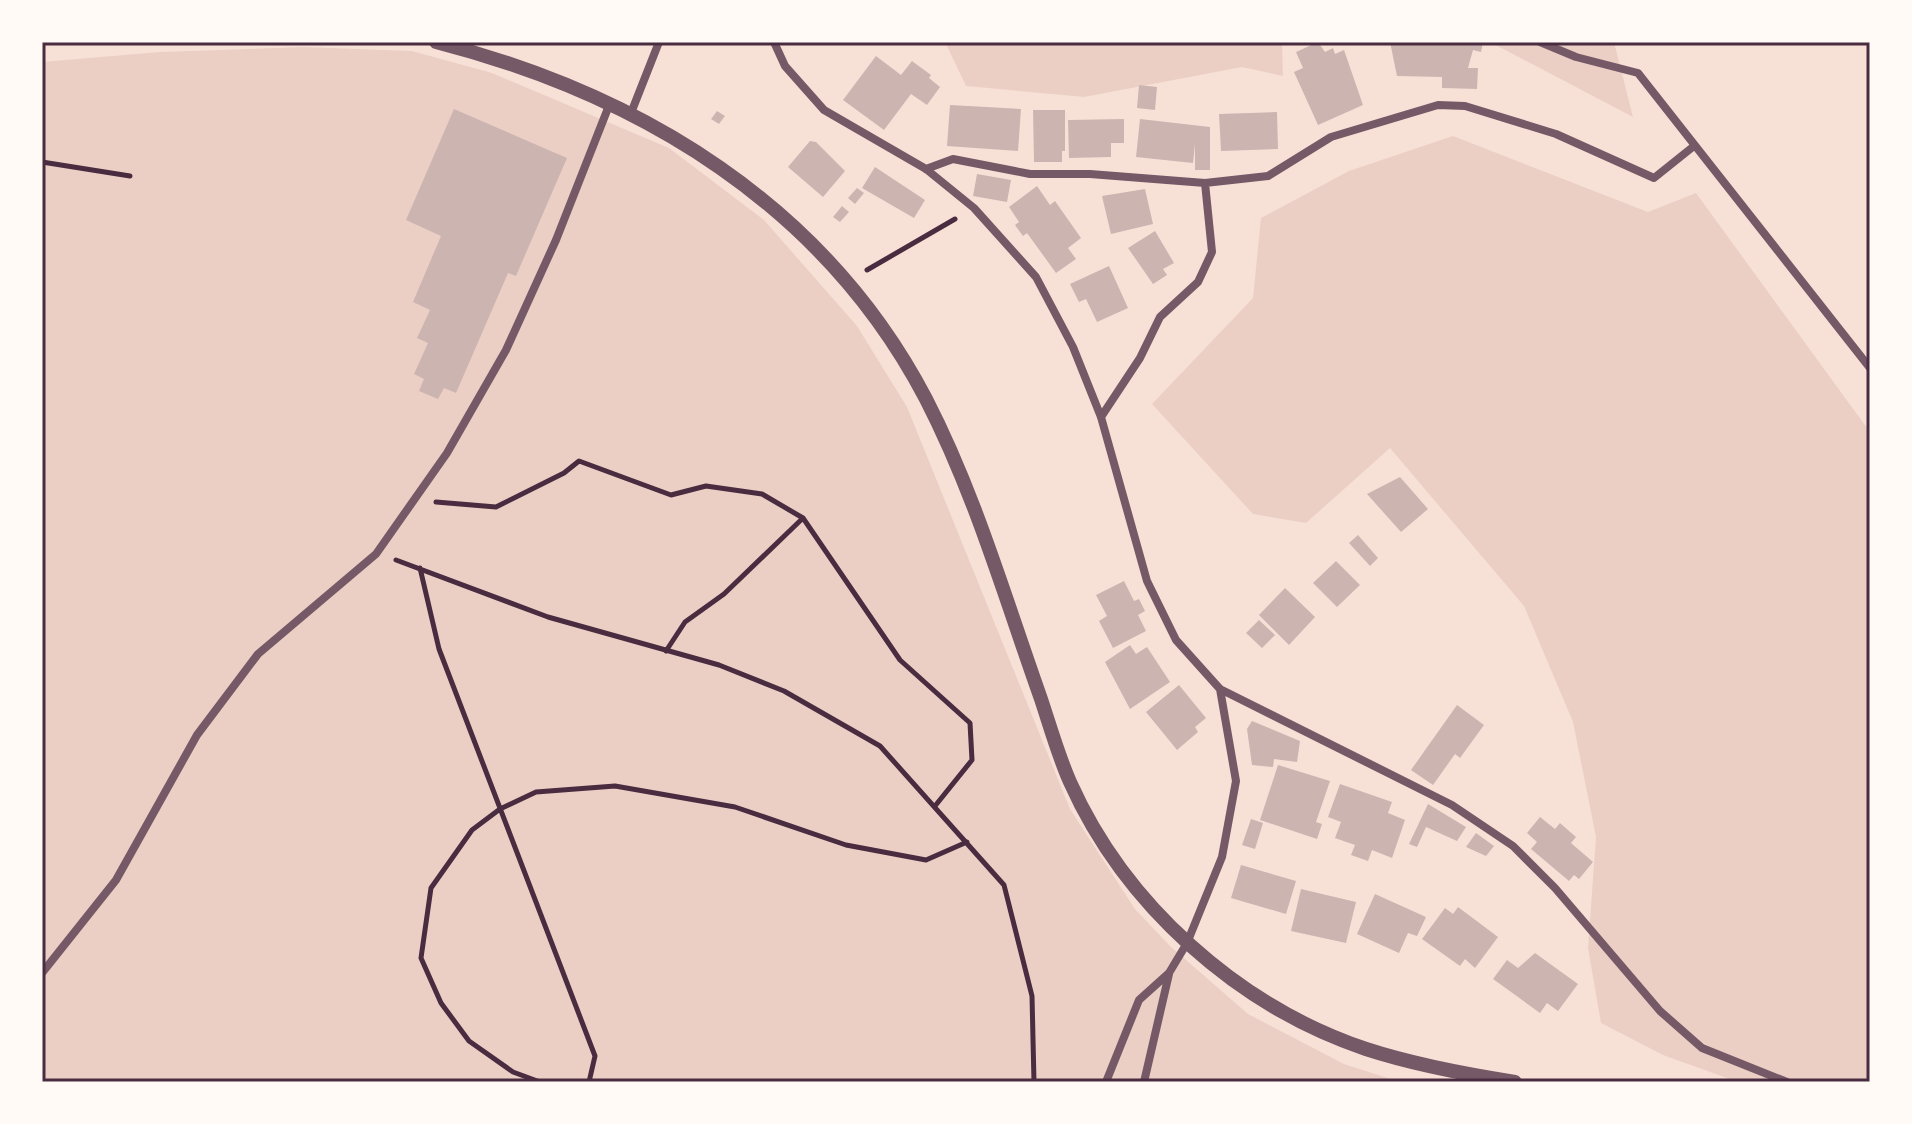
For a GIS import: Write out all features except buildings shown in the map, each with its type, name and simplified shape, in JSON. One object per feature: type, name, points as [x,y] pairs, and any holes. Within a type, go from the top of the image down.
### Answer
[{"type":"street","points":[[436,42],[501,59],[610,102],[685,142],[756,192],[824,257],[846,283],[876,320],[925,397],[960,472],[1070,782],[1107,848],[1138,891],[1187,943],[1237,982],[1293,1017],[1362,1048],[1432,1068],[1515,1082]]},
{"type":"street","points":[[631,113],[659,42]]},
{"type":"street","points":[[774,42],[785,66],[824,110],[926,169],[974,208],[1036,277],[1073,347],[1101,417],[1147,581],[1176,640],[1220,689],[1452,805],[1513,846],[1555,888],[1660,1011],[1702,1048],[1787,1082]]},
{"type":"street","points":[[1540,42],[1576,57],[1638,73],[1870,368]]},
{"type":"street","points":[[42,973],[116,880],[197,735],[258,654],[376,554],[416,500],[506,350],[556,240],[610,102]]},
{"type":"street","points":[[926,169],[953,159],[1030,174],[1090,174],[1205,183],[1268,176],[1331,137],[1438,105],[1465,106],[1556,134],[1654,178],[1694,146]]},
{"type":"street","points":[[1101,417],[1140,358],[1160,317],[1198,282],[1212,252],[1205,183]]},
{"type":"street","points":[[1106,1082],[1139,1000],[1169,973],[1187,943],[1222,857],[1236,781],[1220,689]]},
{"type":"street","points":[[1144,1082],[1169,973]]},
{"type":"path","points":[[42,162],[130,176]]},
{"type":"path","points":[[846,283],[974,208]]},
{"type":"path","points":[[416,500],[496,507],[564,473],[579,461],[671,495],[706,486],[762,494],[803,518],[900,660],[970,723],[972,760],[935,806]]},
{"type":"path","points":[[666,651],[685,622],[724,594],[803,518]]},
{"type":"path","points":[[376,554],[420,567],[548,617],[719,665],[784,691],[880,746],[1004,885],[1032,996],[1034,1082]]},
{"type":"path","points":[[420,567],[439,649],[595,1056],[589,1082]]},
{"type":"path","points":[[540,1082],[513,1072],[469,1041],[441,1003],[421,958],[431,888],[472,830],[500,809],[536,792],[615,786],[735,807],[846,845],[926,860],[967,842]]},
{"type":"shaded area","points":[[945,42],[1282,42],[1283,76],[1242,67],[1084,97],[966,86]]},
{"type":"shaded area","points":[[1490,42],[1614,42],[1633,117]]},
{"type":"shaded area","points":[[303,47],[412,51],[492,73],[669,148],[764,220],[857,326],[907,407],[1070,809],[1135,909],[1170,946],[1248,1014],[1344,1064],[1400,1082],[42,1082],[42,62],[160,52]]},
{"type":"shaded area","points":[[1453,136],[1648,212],[1696,193],[1870,432],[1870,1082],[1738,1082],[1663,1055],[1601,1023],[1588,948],[1596,837],[1573,722],[1524,606],[1390,448],[1306,523],[1253,514],[1152,404],[1253,298],[1261,218],[1349,171]]}]
